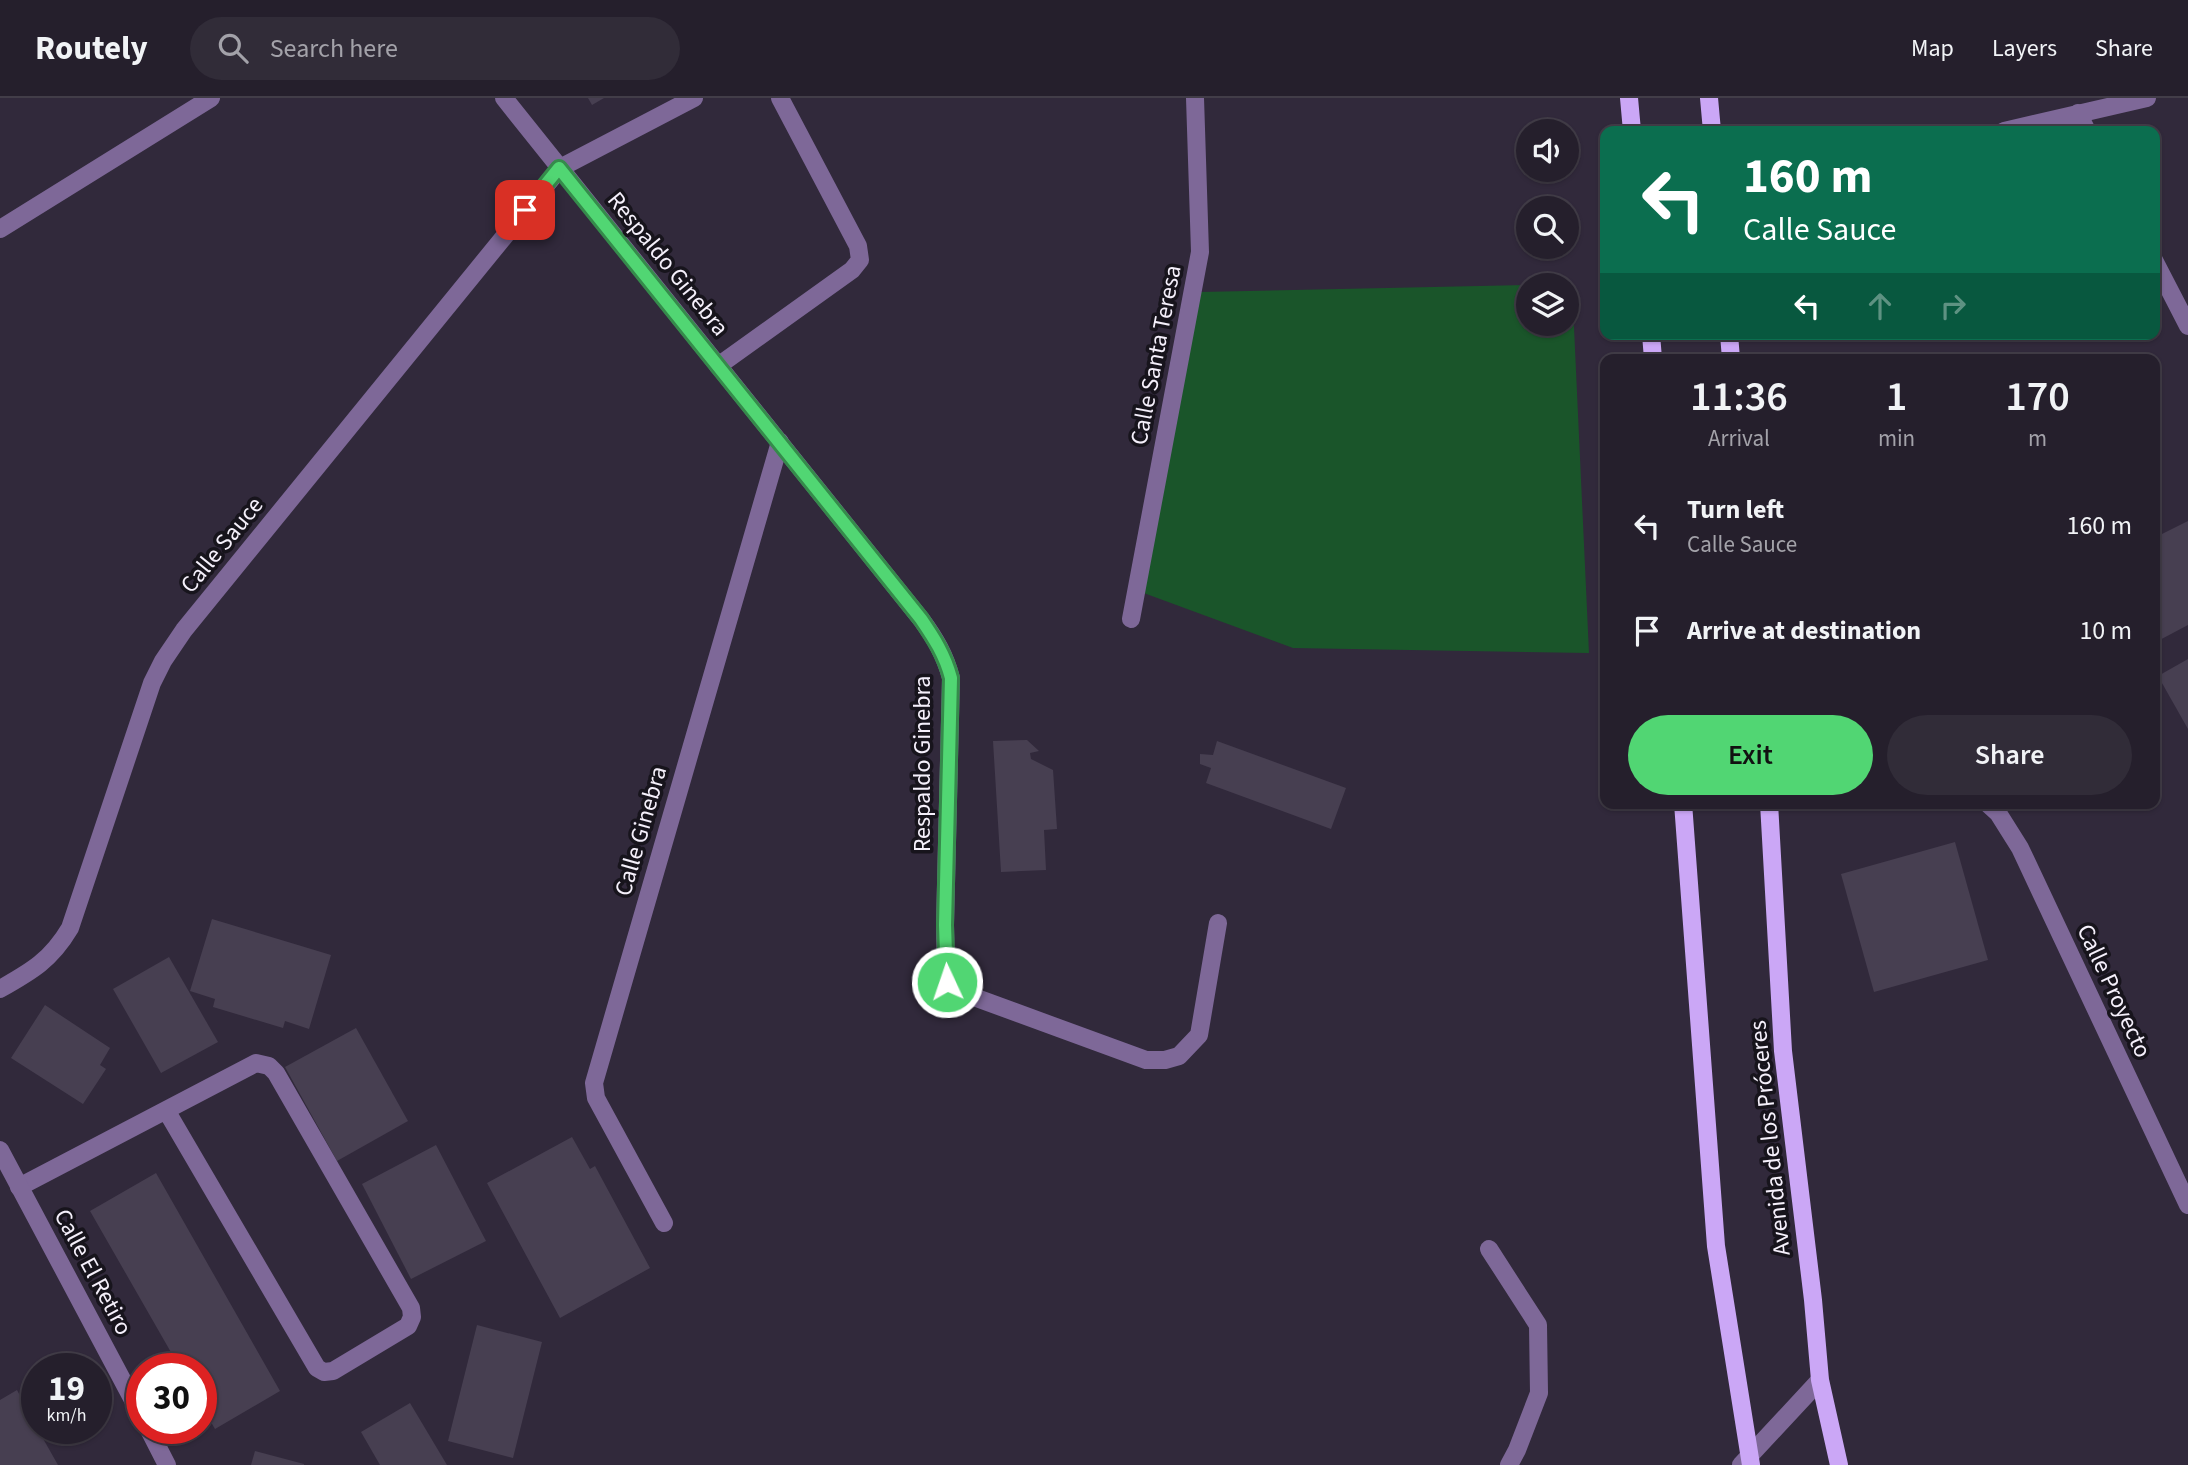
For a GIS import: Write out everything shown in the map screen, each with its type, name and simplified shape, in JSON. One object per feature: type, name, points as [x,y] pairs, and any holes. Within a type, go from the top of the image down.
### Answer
[{"type":"main road","points":[[1629,98],[1632,126]]},
{"type":"main road","points":[[1709,98],[1712,126]]},
{"type":"main road","points":[[1683,809],[1717,1246],[1747,1462]]},
{"type":"main road","name":"Avenida de los Próceres","points":[[1769,809],[1783,1051],[1820,1380],[1839,1465]]},
{"type":"street","points":[[0,229],[211,98]]},
{"type":"street","name":"Respaldo Ginebra","points":[[504,98],[937,642],[951,678],[945,925],[947,982],[952,989],[1146,1060],[1165,1060],[1179,1056],[1199,1035],[1217,923]]},
{"type":"street","points":[[559,168],[694,98]]},
{"type":"street","points":[[718,366],[852,270],[860,260],[858,246],[780,98]]},
{"type":"street","name":"Calle Santa Teresa","points":[[1131,619],[1200,252],[1195,98]]},
{"type":"street","points":[[2025,126],[2147,98]]},
{"type":"street","points":[[2078,113],[2084,126]]},
{"type":"street","name":"Calle Sauce","points":[[0,989],[45,961],[58,948],[70,928],[152,683],[173,645],[559,168]]},
{"type":"street","points":[[2160,272],[2188,326]]},
{"type":"street","name":"Calle Ginebra","points":[[664,1223],[596,1098],[594,1083],[780,442]]},
{"type":"street","name":"Calle Proyecto","points":[[1994,809],[2020,848],[2188,1205]]},
{"type":"street","points":[[19,1187],[166,1110],[256,1063],[269,1066],[276,1073],[411,1308],[412,1317],[408,1326],[333,1371],[324,1372],[317,1368],[166,1110]]},
{"type":"street","name":"Calle El Retiro","points":[[0,1150],[126,1387]]},
{"type":"street","points":[[1489,1248],[1538,1325],[1539,1393],[1509,1465]]},
{"type":"street","points":[[1747,1462],[1820,1380]]},
{"type":"street","points":[[156,1444],[167,1465]]},
{"type":"green space","points":[[1516,285],[1516,336],[1574,336],[1589,653],[1293,648],[1141,592],[1200,292]]},
{"type":"building","points":[[588,98],[604,98],[592,105]]},
{"type":"building","points":[[2188,521],[2188,625],[2160,640],[2160,535]]},
{"type":"building","points":[[2188,659],[2188,729],[2160,680],[2160,675]]},
{"type":"building","points":[[1027,740],[1039,751],[1030,753],[1031,759],[1053,770],[1057,829],[1044,830],[1046,870],[1001,872],[993,741]]},
{"type":"building","points":[[1217,741],[1346,788],[1331,829],[1206,783],[1211,768],[1200,764],[1200,754],[1213,755]]},
{"type":"building","points":[[1955,842],[1988,960],[1874,992],[1841,874]]},
{"type":"building","points":[[212,919],[331,955],[309,1029],[285,1021],[283,1028],[213,1007],[215,999],[190,991]]},
{"type":"building","points":[[169,957],[218,1042],[161,1073],[113,989]]},
{"type":"building","points":[[45,1005],[110,1048],[100,1065],[106,1069],[83,1104],[11,1058]]},
{"type":"building","points":[[356,1028],[408,1121],[337,1161],[285,1067]]},
{"type":"building","points":[[572,1137],[590,1169],[595,1166],[650,1268],[560,1318],[487,1183]]},
{"type":"building","points":[[436,1145],[486,1241],[411,1279],[362,1184]]},
{"type":"building","points":[[156,1173],[280,1391],[217,1428],[217,1353],[171,1353],[90,1211]]},
{"type":"building","points":[[477,1325],[542,1342],[513,1458],[448,1441]]},
{"type":"building","points":[[17,1390],[21,1398],[21,1444],[46,1444],[58,1465],[0,1465],[0,1400]]},
{"type":"building","points":[[410,1403],[447,1465],[380,1465],[361,1432]]},
{"type":"building","points":[[255,1451],[304,1464],[304,1465],[251,1465]]},
{"type":"route","points":[[525,210],[559,168],[937,642],[951,678],[945,925],[947,982]]}]
